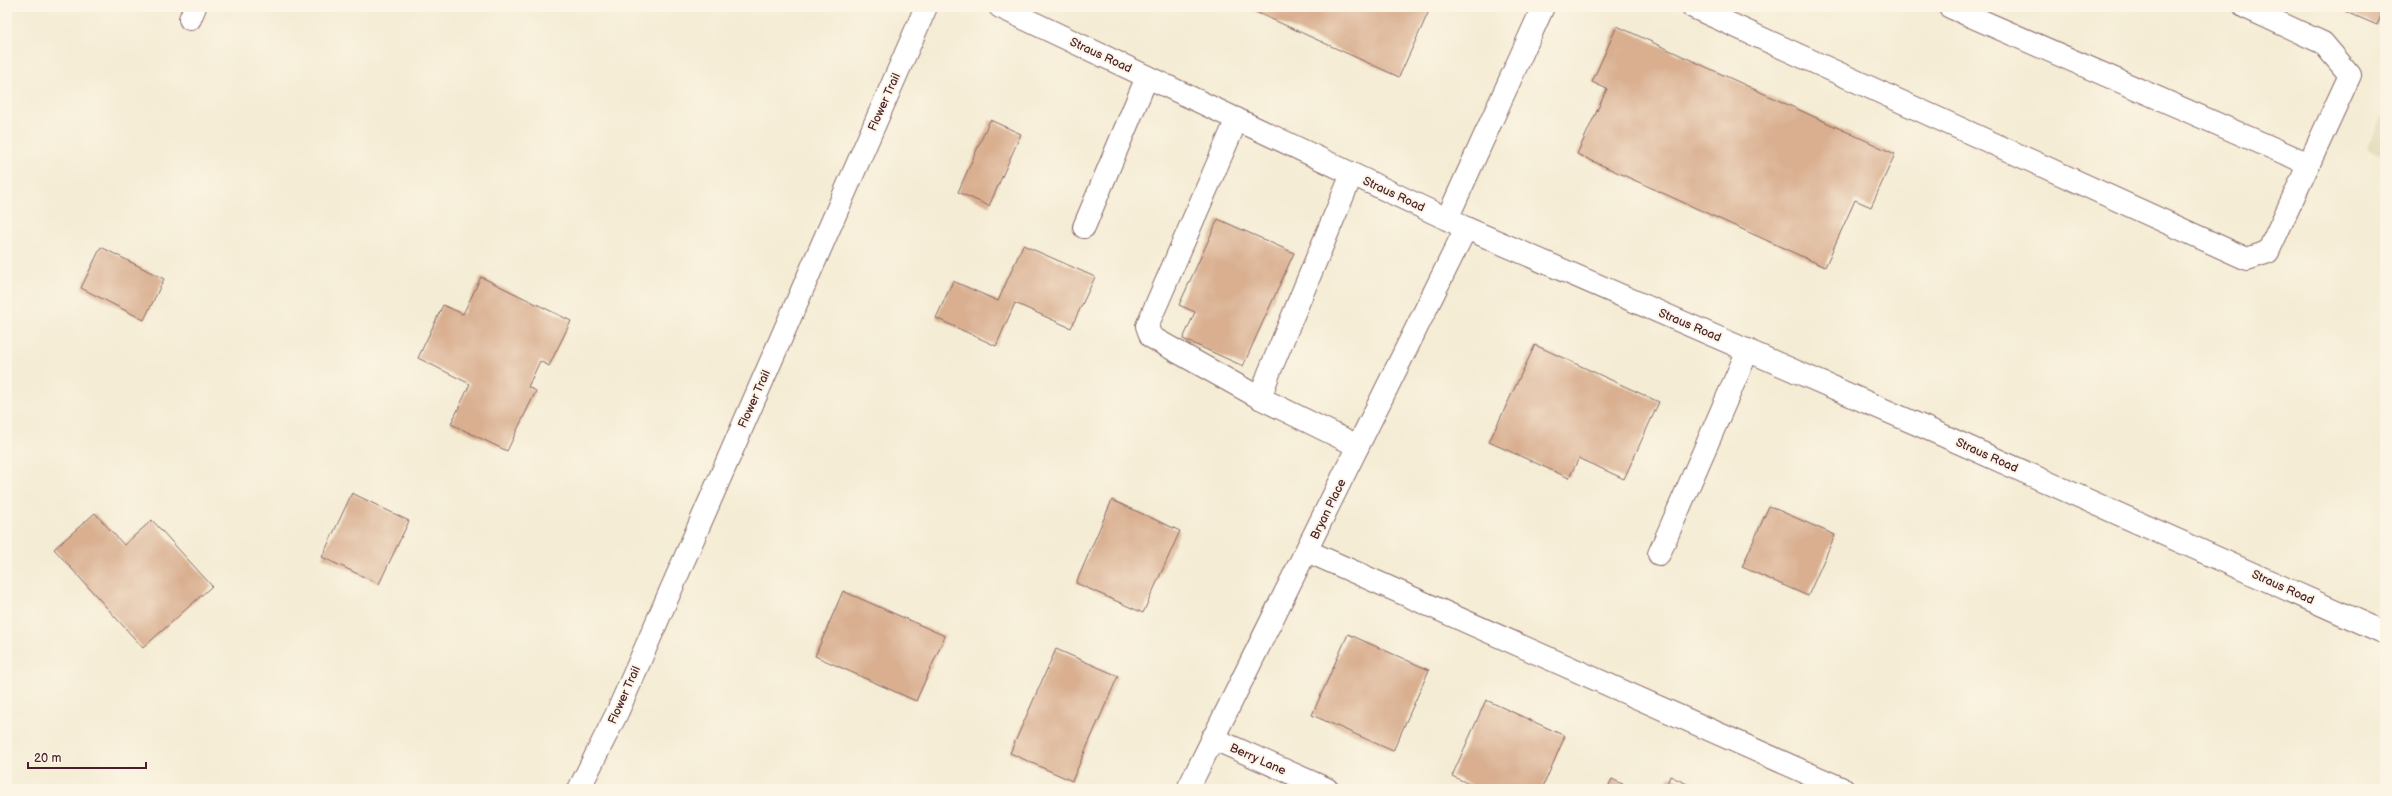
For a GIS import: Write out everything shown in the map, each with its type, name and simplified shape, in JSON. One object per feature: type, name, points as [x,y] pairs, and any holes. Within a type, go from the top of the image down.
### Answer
[{"type":"street","name":"Flower Trail","points":[[579,789],[617,713],[926,7]]},
{"type":"street","name":"Straus Road","points":[[1000,7],[1456,223],[1748,350],[2385,633]]},
{"type":"street","name":"Bryan Place","points":[[1188,789],[1358,446],[1456,223],[1543,7]]},
{"type":"street","points":[[1693,7],[2247,259],[2268,252],[2350,76],[2323,44],[2245,7]]},
{"type":"street","points":[[1950,7],[2309,164]]},
{"type":"street","points":[[1084,227],[1147,77]]},
{"type":"street","points":[[1237,119],[1147,326],[1151,337],[1260,398],[1358,446]]},
{"type":"street","points":[[1260,398],[1352,174]]},
{"type":"street","points":[[1659,554],[1748,350]]},
{"type":"street","points":[[1307,551],[1843,789]]},
{"type":"street","name":"Berry Lane","points":[[1212,738],[1327,789]]},
{"type":"shaded area","points":[[2385,108],[2385,156],[2367,148]]},
{"type":"building","points":[[1245,7],[1421,7],[1429,11],[1399,77]]},
{"type":"building","points":[[2335,7],[2385,7],[2377,25]]},
{"type":"building","points":[[1617,26],[1895,154],[1871,207],[1855,200],[1825,267],[1577,154],[1607,89],[1592,82]]},
{"type":"building","points":[[990,120],[1021,134],[989,206],[958,192]]},
{"type":"building","points":[[1218,219],[1294,253],[1243,366],[1183,339],[1195,312],[1179,305]]},
{"type":"building","points":[[1023,245],[1095,277],[1071,328],[1015,303],[996,346],[936,318],[953,281],[998,301]]},
{"type":"building","points":[[101,247],[164,279],[144,320],[81,288]]},
{"type":"building","points":[[481,277],[571,321],[549,366],[540,361],[528,387],[536,391],[507,451],[451,424],[470,384],[418,358],[443,305],[463,314]]},
{"type":"building","points":[[1535,345],[1659,402],[1624,479],[1579,458],[1569,478],[1489,442]]},
{"type":"building","points":[[352,493],[409,521],[379,584],[322,557]]},
{"type":"building","points":[[1112,500],[1180,531],[1143,613],[1076,583]]},
{"type":"building","points":[[1769,506],[1835,535],[1808,596],[1742,567]]},
{"type":"building","points":[[95,513],[124,545],[152,520],[212,586],[143,648],[54,549]]},
{"type":"building","points":[[843,591],[945,636],[916,701],[815,656]]},
{"type":"building","points":[[1348,634],[1429,670],[1393,751],[1312,715]]},
{"type":"building","points":[[1056,649],[1118,676],[1072,781],[1010,753]]},
{"type":"building","points":[[1486,700],[1565,736],[1542,789],[1480,789],[1452,776]]},
{"type":"building","points":[[1670,776],[1698,789],[1665,789]]},
{"type":"building","points":[[1612,779],[1633,789],[1607,789]]}]
